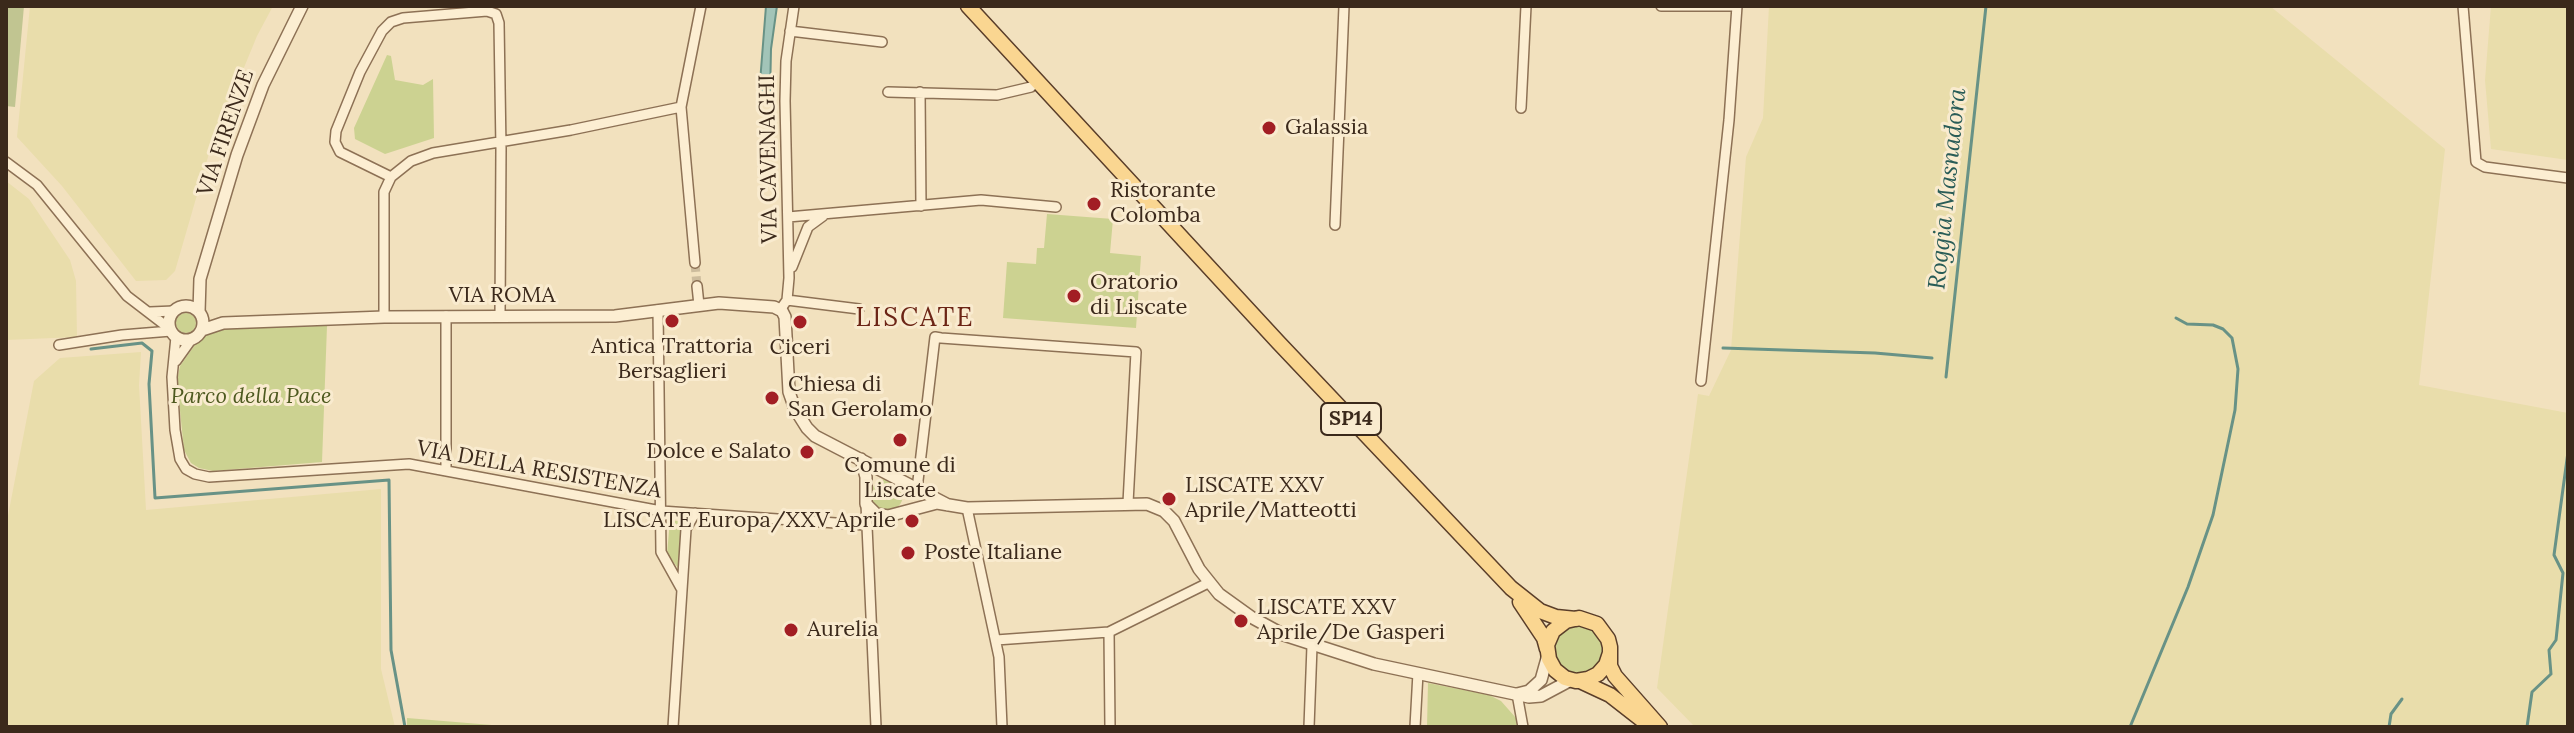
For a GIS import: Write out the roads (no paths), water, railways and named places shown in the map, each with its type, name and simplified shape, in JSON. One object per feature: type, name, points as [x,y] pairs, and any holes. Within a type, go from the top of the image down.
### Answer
[{"type":"main road","name":"SP14","points":[[956,6],[1104,165],[1192,248]]},
{"type":"main road","name":"SP14","points":[[968,6],[1511,588],[1540,611],[1561,618],[1589,620],[1600,626],[1608,638],[1610,666],[1619,682],[1660,727]]},
{"type":"main road","name":"SP14","points":[[1511,588],[1544,638],[1556,671],[1610,695],[1651,727]]},
{"type":"main road","points":[[1547,652],[1555,629],[1564,622],[1576,619]]},
{"type":"main road","points":[[1575,681],[1599,673],[1610,653]]},
{"type":"street","name":"VIA FIRENZE","points":[[200,314],[200,279],[247,126],[270,68],[302,6]]},
{"type":"street","points":[[695,263],[681,107],[701,6]]},
{"type":"street","name":"VIA CAVENAGHI","points":[[784,305],[789,278],[785,101],[794,6]]},
{"type":"street","points":[[1335,225],[1344,6]]},
{"type":"street","points":[[1521,108],[1526,6]]},
{"type":"street","points":[[1661,6],[1735,6],[1729,120],[1701,381]]},
{"type":"street","points":[[2463,6],[2476,162],[2485,167],[2568,178]]},
{"type":"street","points":[[391,177],[340,152],[335,142],[336,131],[360,72],[383,29],[401,18],[487,11],[496,14],[499,23],[501,143],[500,316]]},
{"type":"street","points":[[790,31],[882,42]]},
{"type":"street","points":[[888,92],[1001,94],[1031,87]]},
{"type":"street","points":[[920,92],[921,206]]},
{"type":"street","points":[[384,317],[385,187],[391,177],[411,161],[425,155],[681,107]]},
{"type":"street","points":[[6,162],[37,185],[127,296],[172,332],[191,340]]},
{"type":"street","points":[[788,217],[993,200],[1056,207]]},
{"type":"street","points":[[789,278],[808,228],[824,214]]},
{"type":"street","name":"VIA FIRENZE","points":[[179,309],[200,279]]},
{"type":"street","points":[[697,286],[699,305]]},
{"type":"street","name":"VIA ROMA","points":[[202,330],[223,323],[384,317],[594,317],[699,305],[784,305]]},
{"type":"street","points":[[859,309],[784,305],[789,392],[795,409],[812,433],[948,505]]},
{"type":"street","points":[[144,310],[160,313],[179,309],[200,314],[202,330],[183,348],[174,364]]},
{"type":"street","points":[[174,364],[169,319],[179,309]]},
{"type":"street","points":[[658,310],[662,555],[681,588]]},
{"type":"street","name":"VIA ROMA","points":[[200,314],[223,323]]},
{"type":"street","points":[[446,316],[446,470]]},
{"type":"street","points":[[59,345],[122,335],[172,332]]},
{"type":"street","points":[[904,510],[917,489],[935,337],[1136,352],[1128,503]]},
{"type":"street","name":"VIA DELLA RESISTENZA","points":[[174,364],[172,377],[178,451],[186,469],[195,474],[209,477],[396,464],[446,470],[661,511],[865,525]]},
{"type":"street","points":[[861,459],[865,469],[876,727]]},
{"type":"street","points":[[866,490],[875,476],[889,474]]},
{"type":"street","points":[[903,481],[909,497],[904,510]]},
{"type":"street","points":[[866,504],[870,511],[883,516]]},
{"type":"street","points":[[865,525],[873,518],[933,504],[967,508],[1151,505],[1170,515],[1208,583],[1222,597],[1251,617],[1312,646],[1418,673],[1538,697],[1575,681]]},
{"type":"street","points":[[967,508],[1000,664],[1002,727]]},
{"type":"street","points":[[673,727],[686,529],[695,513]]},
{"type":"street","points":[[996,640],[1109,632],[1208,583]]},
{"type":"street","points":[[1109,632],[1110,727]]},
{"type":"street","points":[[1309,727],[1312,646]]},
{"type":"street","points":[[1517,694],[1526,692],[1541,680],[1547,652]]},
{"type":"street","points":[[1415,727],[1418,673]]},
{"type":"street","points":[[1517,694],[1523,727]]},
{"type":"water","points":[[766,6],[777,6],[771,49],[770,96],[759,95]]},
{"type":"waterway","name":"Roggia Masnadora","points":[[1946,377],[1986,6]]},
{"type":"waterway","points":[[2130,727],[2188,587],[2213,515],[2235,410],[2238,369],[2232,338],[2213,325],[2187,324],[2176,318]]},
{"type":"waterway","points":[[91,349],[142,343],[152,351],[149,384],[155,498],[389,480],[391,650],[405,727]]},
{"type":"waterway","points":[[1723,348],[1932,358]]},
{"type":"waterway","points":[[2527,727],[2532,692],[2551,674],[2549,650],[2556,640],[2563,573],[2554,555],[2568,452]]},
{"type":"waterway","points":[[2389,727],[2391,714],[2402,699]]},
{"type":"tunnel","points":[[695,263],[697,286]]},
{"type":"place","name":"Galassia","points":[[1269,128]]},
{"type":"place","name":"Ristorante Colomba","points":[[1094,204]]},
{"type":"place","name":"Oratorio di Liscate","points":[[1074,296]]},
{"type":"place","name":"Antica Trattoria Bersaglieri","points":[[672,321]]},
{"type":"place","name":"Ciceri","points":[[800,322]]},
{"type":"place","name":"Chiesa di San Gerolamo","points":[[772,398]]},
{"type":"place","name":"Comune di Liscate","points":[[900,440]]},
{"type":"place","name":"Dolce e Salato","points":[[807,452]]},
{"type":"place","name":"LISCATE XXV Aprile/Matteotti","points":[[1169,499]]},
{"type":"place","name":"LISCATE Europa/XXV Aprile","points":[[912,521]]},
{"type":"place","name":"Poste Italiane","points":[[908,553]]},
{"type":"place","name":"LISCATE XXV Aprile/De Gasperi","points":[[1241,621]]},
{"type":"place","name":"Aurelia","points":[[791,630]]},
{"type":"district","name":"LISCATE","points":[[915,319]]},
{"type":"park label","name":"Parco della Pace","points":[[251,397]]}]
